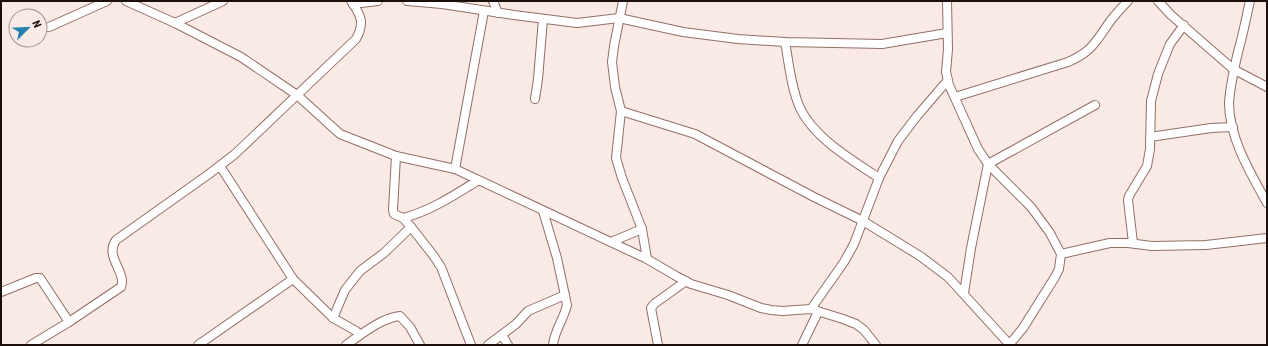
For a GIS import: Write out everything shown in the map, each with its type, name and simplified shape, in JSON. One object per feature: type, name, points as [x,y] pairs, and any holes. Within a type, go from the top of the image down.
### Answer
[{"type":"street","points":[[49,27],[107,1]]},
{"type":"street","points":[[126,1],[175,23],[241,57],[297,95],[340,134],[396,156],[455,170],[647,259],[686,281],[771,310],[814,310],[856,324],[864,330],[876,345]]},
{"type":"street","points":[[175,23],[223,1]]},
{"type":"street","points":[[31,345],[69,322],[121,287],[123,282],[122,278],[116,267],[112,254],[113,244],[116,240],[220,166],[240,149],[356,39],[362,26],[361,19],[352,3],[378,1]]},
{"type":"street","points":[[407,1],[463,4],[484,11],[577,23],[619,18],[683,32],[738,39],[785,42],[882,44],[948,33]]},
{"type":"street","points":[[493,1],[498,13]]},
{"type":"street","points":[[622,1],[612,62],[615,87],[621,111],[616,158],[622,178],[642,229],[647,259]]},
{"type":"street","points":[[621,111],[695,134],[814,198],[863,221],[920,256],[948,277],[964,293],[1009,345],[1023,328],[1055,277],[1059,268],[1062,254],[1050,232],[1031,207],[988,164],[978,149],[955,97],[946,72],[948,33],[946,1]]},
{"type":"street","points":[[955,97],[1068,62],[1081,56],[1098,41],[1111,20],[1128,1]]},
{"type":"street","points":[[1158,1],[1171,15],[1233,69],[1267,88]]},
{"type":"street","points":[[1250,1],[1233,69],[1230,104],[1233,127],[1242,154],[1267,203]]},
{"type":"street","points":[[455,170],[484,11]]},
{"type":"street","points":[[535,99],[543,19]]},
{"type":"street","points":[[1133,243],[1128,200],[1147,166],[1150,137],[1151,100],[1158,74],[1170,44],[1184,25]]},
{"type":"street","points":[[785,42],[796,96],[800,108],[810,123],[827,141],[879,178]]},
{"type":"street","points":[[802,345],[814,310],[854,244],[879,178],[898,141],[948,80]]},
{"type":"street","points":[[964,293],[971,248],[988,164],[1095,105]]},
{"type":"street","points":[[1150,137],[1211,128],[1233,127]]},
{"type":"street","points":[[396,156],[394,214],[403,218],[411,227],[441,267],[471,345]]},
{"type":"street","points":[[220,166],[293,279],[333,318],[356,331],[360,335]]},
{"type":"street","points":[[403,218],[439,205],[477,181]]},
{"type":"street","points":[[543,211],[557,258],[567,305],[566,312],[555,335],[553,345]]},
{"type":"street","points":[[333,318],[345,290],[360,271],[384,253],[411,227]]},
{"type":"street","points":[[611,242],[642,229]]},
{"type":"street","points":[[1062,254],[1110,243],[1133,243],[1152,246],[1206,245],[1267,238]]},
{"type":"street","points":[[1,292],[36,278],[40,278],[69,322]]},
{"type":"street","points":[[198,345],[293,279]]},
{"type":"street","points":[[658,345],[651,308],[654,304],[686,281]]},
{"type":"street","points":[[488,345],[516,324],[528,311],[565,295]]},
{"type":"street","points":[[346,345],[381,323],[400,316],[410,327],[420,345]]},
{"type":"street","points":[[502,335],[508,345]]}]
